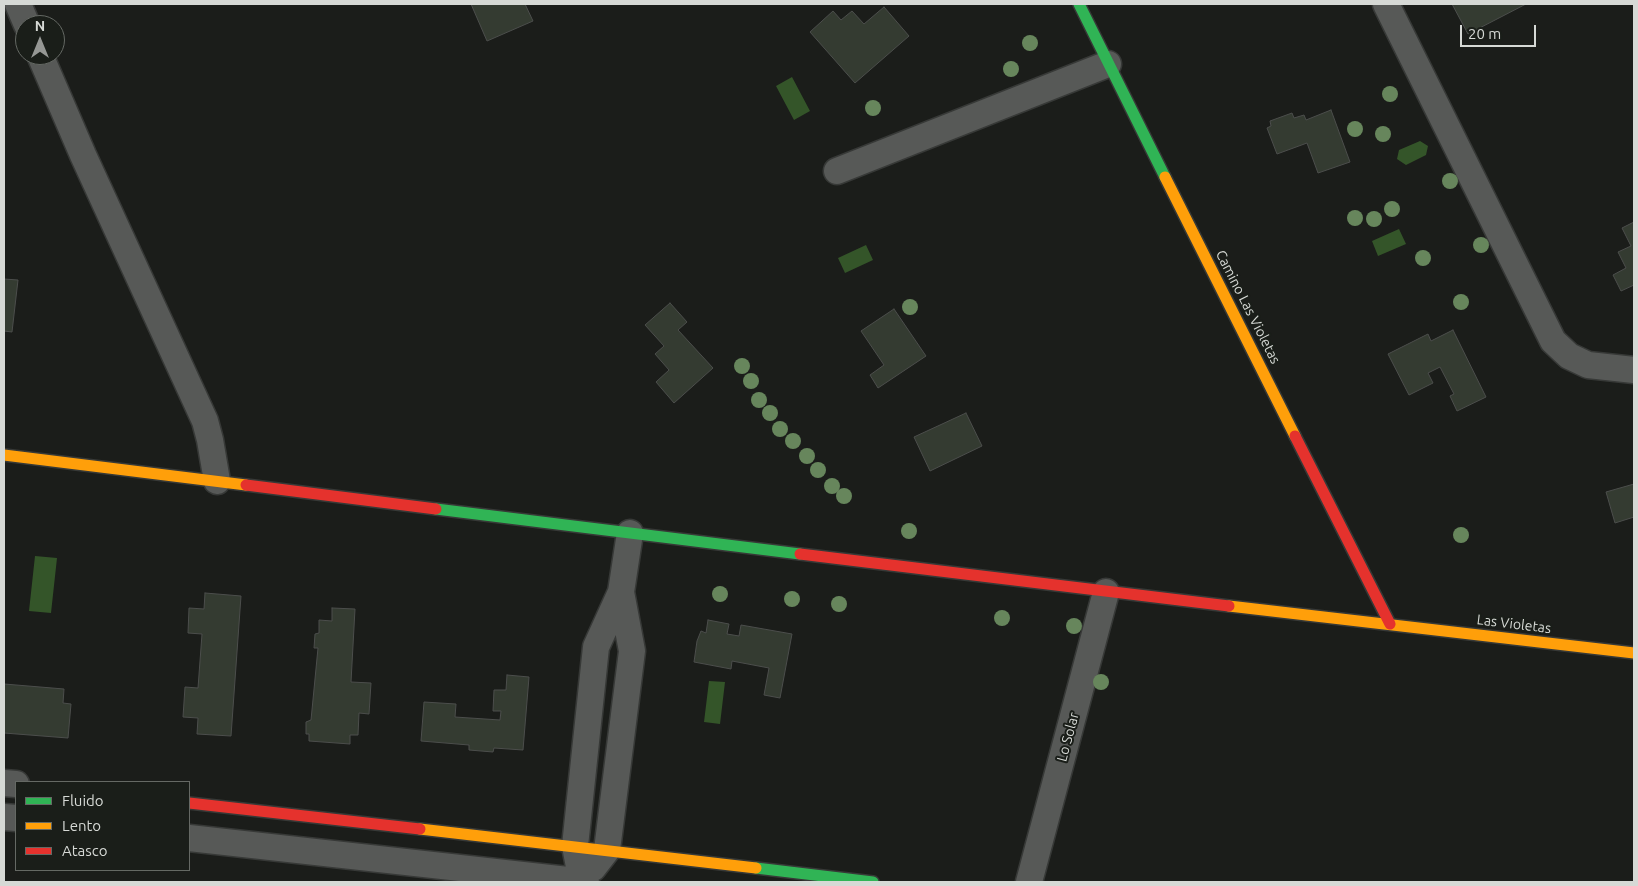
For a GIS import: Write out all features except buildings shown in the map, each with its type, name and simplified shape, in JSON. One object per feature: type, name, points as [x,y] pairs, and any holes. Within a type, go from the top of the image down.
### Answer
[{"type":"street","name":"Camino Las Violetas","points":[[1079,4],[1390,624]]},
{"type":"street","points":[[1386,4],[1553,340],[1569,356],[1588,365],[1634,370]]},
{"type":"street","points":[[837,171],[1108,64]]},
{"type":"street","points":[[44,65],[82,155],[202,415],[210,440],[217,481]]},
{"type":"street","name":"Las Violetas","points":[[4,456],[1106,592],[1634,653]]},
{"type":"street","points":[[582,882],[575,846],[596,647],[621,592],[630,533]]},
{"type":"street","points":[[582,882],[607,850],[632,651],[621,592]]},
{"type":"street","name":"Lo Solar","points":[[1029,882],[1106,592]]},
{"type":"street","points":[[190,803],[575,846],[873,882]]},
{"type":"street","points":[[190,838],[586,882]]},
{"type":"shaded area","points":[[792,77],[810,111],[794,120],[776,86]]},
{"type":"shaded area","points":[[1420,141],[1428,146],[1426,155],[1406,165],[1397,159],[1399,150]]},
{"type":"shaded area","points":[[1399,229],[1406,244],[1378,256],[1372,241]]},
{"type":"shaded area","points":[[866,245],[873,260],[845,273],[838,258]]},
{"type":"shaded area","points":[[35,556],[57,558],[51,613],[29,611]]},
{"type":"shaded area","points":[[709,681],[725,682],[720,724],[704,722]]},
{"type":"traffic: fast","points":[[1079,4],[1165,177]]},
{"type":"traffic: fast","points":[[436,509],[800,554]]},
{"type":"traffic: fast","points":[[756,868],[873,882]]},
{"type":"traffic: slow","points":[[1165,177],[1295,436]]},
{"type":"traffic: slow","points":[[4,455],[246,485]]},
{"type":"traffic: slow","points":[[1229,606],[1634,653]]},
{"type":"traffic: slow","points":[[420,829],[756,868]]},
{"type":"traffic: jam","points":[[1295,436],[1390,624]]},
{"type":"traffic: jam","points":[[246,485],[436,509]]},
{"type":"traffic: jam","points":[[800,554],[1229,606]]},
{"type":"traffic: jam","points":[[190,803],[420,829]]}]
